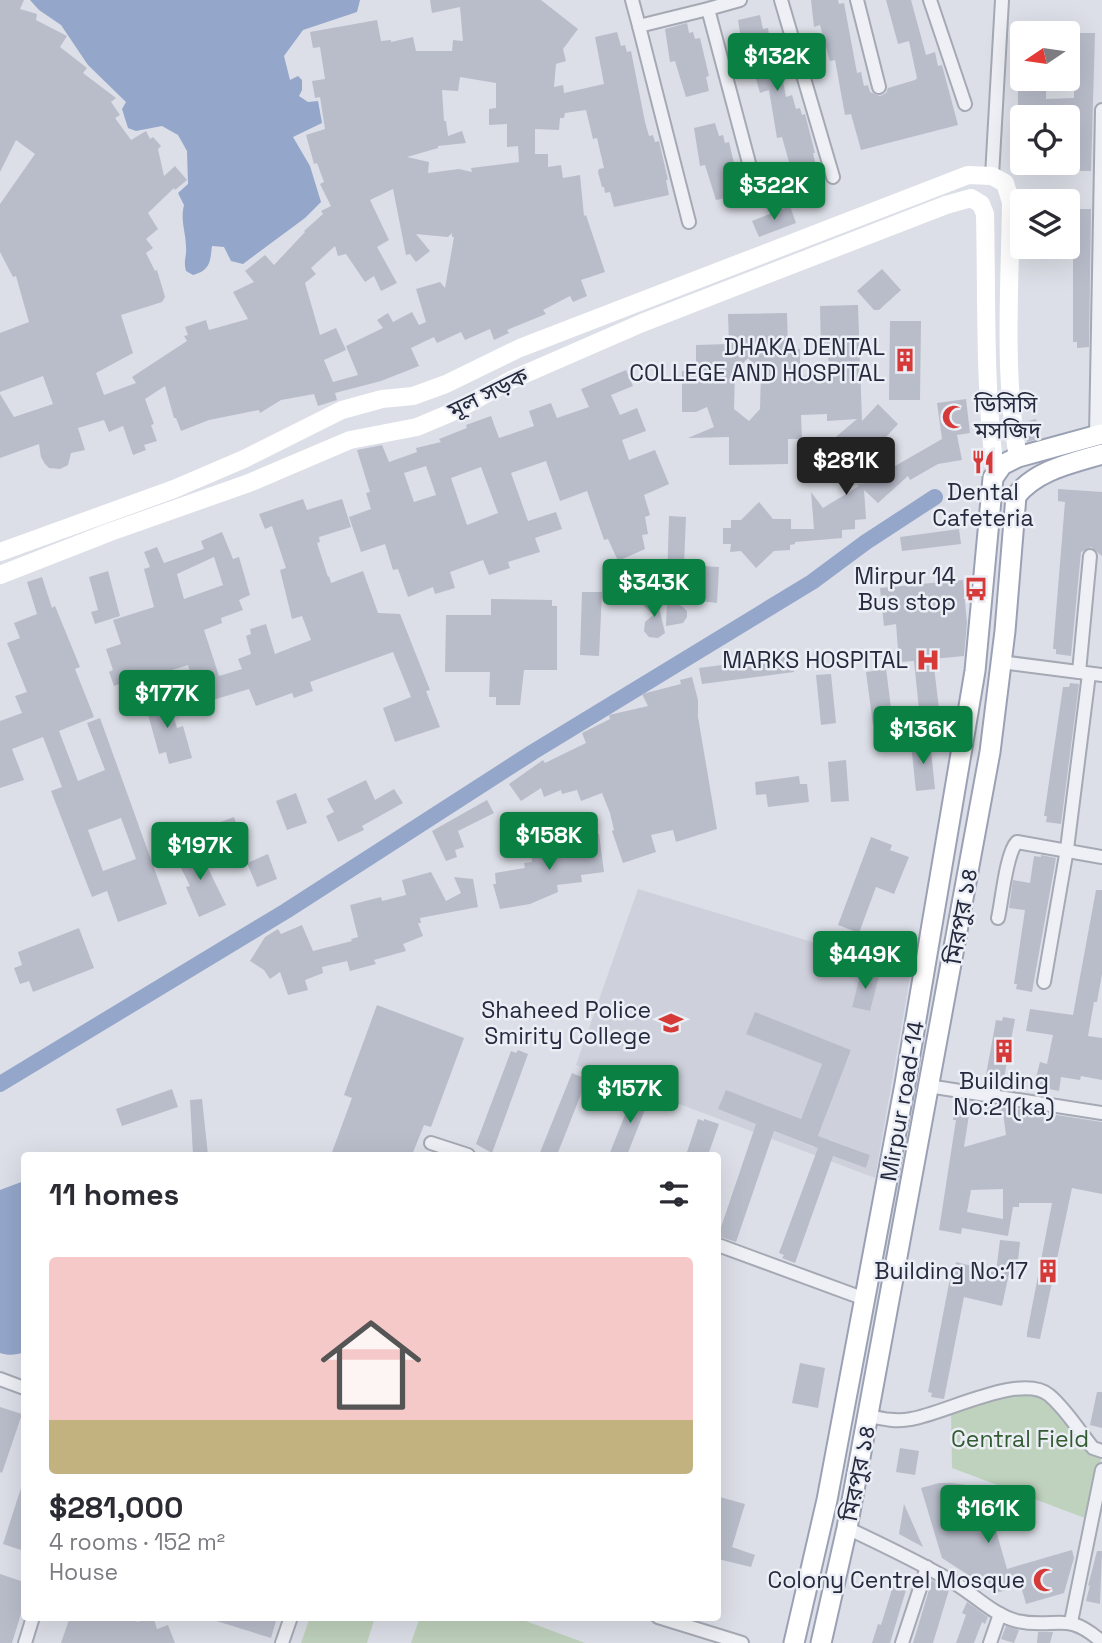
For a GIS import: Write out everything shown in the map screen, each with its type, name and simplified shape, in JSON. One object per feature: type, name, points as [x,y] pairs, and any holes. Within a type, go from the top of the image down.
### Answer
[{"type":"main road","points":[[1005,464],[1100,441]]},
{"type":"main road","name":"মিরপুর ১৪","points":[[821,1643],[869,1416],[988,766],[1001,662],[1016,496],[1032,480],[1067,464],[1100,441]]},
{"type":"main road","name":"Mirpur road-14","points":[[794,1643],[827,1500],[905,1084],[975,671],[988,526],[1005,464]]},
{"type":"street","points":[[632,0],[689,222]]},
{"type":"street","points":[[740,0],[707,4],[750,167]]},
{"type":"street","points":[[781,0],[832,177]]},
{"type":"street","points":[[857,0],[878,81]]},
{"type":"street","points":[[930,0],[965,104]]},
{"type":"street","points":[[992,176],[1002,0]]},
{"type":"street","points":[[639,26],[708,9],[757,193]]},
{"type":"street","points":[[1100,441],[1102,110]]},
{"type":"street","name":"মূল সড়ক","points":[[0,552],[174,489],[244,459],[342,410],[382,399],[413,396],[520,348],[968,175],[992,176]]},
{"type":"street","name":"Mirpur road-14","points":[[992,176],[1005,183],[1011,202],[1009,348],[1013,423],[1005,464]]},
{"type":"street","name":"মূল সড়ক","points":[[0,575],[249,483],[350,440],[416,427],[511,380],[642,323],[946,205],[971,198]]},
{"type":"street","name":"Mirpur road-14","points":[[971,198],[981,204],[985,214],[991,439],[1005,464]]},
{"type":"street","points":[[382,399],[391,431]]},
{"type":"street","points":[[1044,982],[1067,849],[1090,674],[1090,556]]},
{"type":"street","points":[[1001,662],[1090,674]]},
{"type":"street","points":[[999,918],[1013,845],[1023,842],[1102,857]]},
{"type":"street","points":[[928,1086],[1102,1112]]},
{"type":"street","points":[[431,1143],[459,1152]]},
{"type":"street","points":[[721,1246],[865,1299]]},
{"type":"street","points":[[0,1380],[21,1387]]},
{"type":"street","points":[[869,1416],[909,1420],[947,1410],[998,1391],[1036,1387],[1049,1394],[1093,1448],[1102,1451]]},
{"type":"street","points":[[1070,1622],[1102,1470]]},
{"type":"street","points":[[847,1528],[927,1567],[962,1587],[1000,1614],[1018,1621],[1070,1622],[1087,1628],[1102,1642]]},
{"type":"street","points":[[902,1643],[927,1567]]},
{"type":"street","points":[[990,1643],[1000,1614]]},
{"type":"street","points":[[24,1643],[32,1621]]},
{"type":"street","points":[[282,1643],[289,1621]]},
{"type":"street","points":[[671,1621],[742,1643]]},
{"type":"shaded area","name":"Shaheed Police Smirity College","points":[[638,889],[911,972],[875,1178],[576,1065]],"holes":[[[861,971],[879,976],[869,1011],[852,1006]],[[755,1013],[851,1050],[814,1147],[719,1109],[801,1119],[822,1064],[747,1034]],[[830,1140],[870,1155],[866,1168],[825,1153]]]},
{"type":"green space","name":"Central Field","points":[[1042,1390],[1102,1453],[1090,1520],[952,1468],[951,1411],[982,1400]]},
{"type":"green space","points":[[309,1621],[374,1621],[367,1643],[301,1643]]},
{"type":"green space","points":[[419,1621],[526,1621],[585,1643],[411,1643]]},
{"type":"water","points":[[30,0],[360,0],[357,12],[303,30],[284,56],[290,80],[298,76],[302,80],[299,96],[308,102],[318,101],[322,123],[293,137],[310,166],[321,202],[305,218],[243,264],[231,261],[224,247],[212,246],[206,268],[193,275],[186,271],[184,205],[178,193],[188,184],[187,151],[178,135],[162,126],[136,131],[128,128],[122,109],[126,102],[88,65],[61,25],[39,10]]},
{"type":"water","points":[[21,1182],[21,1353],[6,1355],[0,1353],[0,1190]]},
{"type":"building","points":[[0,0],[24,0],[20,9],[37,14],[36,20],[67,36],[60,47],[87,68],[83,73],[116,98],[111,102],[120,115],[115,118],[131,140],[146,131],[150,139],[153,137],[161,146],[158,149],[164,176],[175,166],[187,180],[175,190],[174,188],[148,213],[158,229],[146,239],[153,248],[146,253],[155,271],[157,270],[165,297],[162,302],[121,315],[133,353],[96,373],[104,395],[136,383],[132,377],[187,341],[184,336],[188,335],[185,327],[206,320],[209,330],[248,319],[233,292],[254,282],[245,271],[265,255],[274,265],[323,214],[321,211],[331,206],[320,184],[324,182],[317,163],[314,164],[306,135],[325,129],[320,97],[315,98],[312,81],[325,79],[320,47],[313,48],[310,32],[377,20],[381,41],[391,42],[413,37],[416,51],[452,51],[453,40],[463,41],[460,7],[432,13],[430,0],[541,0],[578,29],[563,49],[566,61],[556,64],[554,87],[563,85],[564,93],[604,84],[595,37],[617,32],[621,46],[625,45],[627,52],[631,51],[645,122],[649,136],[653,135],[655,142],[659,141],[669,195],[614,207],[610,192],[605,193],[602,187],[598,172],[604,168],[597,138],[593,139],[586,110],[565,113],[564,118],[560,118],[559,130],[535,129],[535,154],[548,154],[548,167],[561,165],[563,178],[580,175],[584,216],[586,215],[605,272],[581,280],[587,296],[573,302],[570,296],[543,310],[546,314],[507,330],[509,333],[494,340],[490,329],[465,340],[461,332],[437,343],[434,337],[411,348],[419,366],[381,381],[335,393],[337,400],[318,406],[314,394],[281,400],[260,413],[259,410],[209,420],[181,431],[174,418],[165,386],[145,399],[157,441],[144,445],[146,450],[133,455],[123,426],[109,432],[104,420],[78,428],[85,450],[71,453],[68,465],[60,469],[49,468],[45,464],[39,444],[0,458],[0,394],[14,417],[53,404],[43,376],[0,392],[0,333],[29,322],[16,276],[13,277],[0,252],[0,204],[35,154],[16,140],[0,172]],"holes":[[[460,77],[496,83],[496,108],[489,109],[489,125],[507,124],[507,147],[518,146],[519,162],[471,168],[472,172],[459,169],[428,173],[429,162],[407,157],[438,146],[466,143],[462,131],[448,136],[444,121],[442,90],[458,91]],[[393,189],[406,255],[410,254],[416,262],[430,251],[416,234],[448,237],[452,233],[454,237],[445,288],[440,282],[416,289],[426,322],[419,325],[412,312],[393,322],[388,313],[377,320],[383,328],[346,346],[358,375],[333,382],[324,360],[346,350],[336,328],[320,335],[305,283],[316,274],[311,268],[335,246],[338,256],[346,254],[365,282],[374,276],[381,291],[397,283],[377,247],[389,240],[370,200]]]},
{"type":"building","points":[[811,0],[838,0],[839,4],[844,3],[857,73],[861,72],[864,86],[868,85],[870,92],[880,96],[886,93],[888,88],[917,78],[909,41],[898,44],[886,0],[911,0],[926,55],[935,52],[938,66],[942,65],[958,125],[861,150],[851,114],[845,115],[835,60],[830,61],[820,25],[814,27]]},
{"type":"building","points":[[760,15],[763,29],[768,28],[769,35],[774,34],[786,97],[792,95],[796,109],[800,108],[802,115],[805,114],[816,167],[792,173],[782,137],[777,138],[769,90],[760,93],[750,57],[744,58],[738,20]]},
{"type":"building","points":[[687,23],[689,33],[693,32],[695,39],[700,38],[709,76],[706,77],[709,91],[686,97],[675,61],[670,62],[665,29]]},
{"type":"building","points":[[1080,33],[1095,33],[1091,171],[1080,171],[1080,105],[1018,105],[1018,91],[1046,91],[1046,99],[1074,98],[1074,91],[1080,91]]},
{"type":"building","points":[[715,123],[719,136],[723,135],[725,143],[729,142],[739,195],[716,200],[705,165],[700,166],[694,128]]},
{"type":"building","points":[[790,206],[796,223],[759,237],[752,221]]},
{"type":"building","points":[[1080,209],[1091,209],[1089,347],[1077,348],[1077,342],[1073,342],[1073,259],[1080,259]]},
{"type":"building","points":[[882,269],[901,290],[879,310],[874,310],[857,291]]},
{"type":"building","points":[[858,305],[862,421],[878,404],[898,424],[873,451],[853,468],[831,441],[857,419],[827,421],[827,414],[801,415],[802,439],[788,439],[788,464],[729,465],[729,437],[688,438],[714,427],[707,407],[696,412],[682,412],[682,371],[696,371],[696,345],[729,344],[728,314],[787,313],[788,349],[800,349],[800,376],[829,375],[828,353],[821,353],[820,306]],"holes":[[[748,358],[761,372],[760,409],[749,421],[734,409],[735,371]]]},
{"type":"building","name":"DHAKA DENTAL COLLEGE AND HOSPITAL","points":[[890,321],[921,321],[920,400],[889,400]]},
{"type":"building","points":[[626,370],[633,386],[611,395],[620,415],[637,408],[646,431],[622,440],[629,460],[655,450],[669,484],[644,495],[650,515],[645,517],[648,534],[642,535],[645,549],[618,561],[608,539],[604,540],[587,491],[560,501],[546,461],[511,473],[528,521],[556,512],[562,529],[535,538],[540,552],[508,562],[510,568],[489,575],[483,560],[450,572],[455,588],[435,594],[433,587],[408,597],[398,569],[393,570],[385,544],[361,552],[349,517],[371,509],[366,493],[370,492],[357,450],[382,445],[389,462],[417,452],[416,448],[441,442],[439,439],[491,416],[499,438],[534,426],[529,411],[551,403],[557,418],[589,407],[581,389]],"holes":[[[426,466],[436,495],[414,502],[404,473]],[[481,467],[498,513],[467,525],[451,478]]]},
{"type":"building","points":[[966,399],[970,433],[957,435],[962,460],[938,464],[910,480],[908,476],[878,503],[864,490],[866,519],[855,520],[855,529],[842,530],[842,538],[795,542],[790,545],[790,550],[774,551],[756,568],[741,551],[730,552],[731,544],[723,544],[723,528],[731,528],[731,520],[741,520],[759,502],[773,519],[791,519],[791,529],[814,529],[811,492],[823,508],[859,486],[857,484],[866,483],[882,471],[883,473],[942,439],[937,403]]},
{"type":"building","points":[[1036,419],[1041,438],[1027,442],[1024,422]]},
{"type":"building","points":[[1058,489],[1102,492],[1102,556],[1091,547],[1081,552],[1071,656],[1056,654],[1056,649],[1053,649],[1065,502],[1058,501]]},
{"type":"building","points":[[303,499],[307,510],[342,499],[351,527],[319,537],[320,542],[317,543],[328,577],[331,583],[363,571],[378,613],[400,614],[430,690],[426,691],[440,727],[395,742],[383,708],[411,697],[393,652],[310,682],[313,691],[294,698],[292,693],[256,706],[249,689],[203,703],[199,689],[195,690],[188,665],[150,677],[148,672],[114,686],[109,672],[113,670],[106,649],[121,644],[113,620],[154,607],[144,569],[150,567],[144,552],[157,547],[164,563],[204,549],[201,541],[222,532],[233,559],[239,557],[250,595],[239,600],[243,610],[221,618],[222,623],[204,630],[219,676],[242,669],[238,659],[251,654],[246,636],[251,634],[250,629],[266,624],[275,654],[311,640],[302,616],[292,619],[280,570],[286,568],[272,526],[265,529],[259,514]],"holes":[[[214,557],[223,585],[184,599],[177,574]]]},
{"type":"building","points":[[669,516],[686,517],[684,565],[719,567],[717,603],[700,601],[701,584],[667,584]]},
{"type":"building","points":[[959,529],[961,544],[902,551],[900,537]]},
{"type":"building","points":[[108,571],[120,616],[95,624],[91,612],[98,610],[89,577]]},
{"type":"building","points":[[42,577],[52,608],[55,606],[80,667],[75,669],[94,717],[59,731],[78,781],[105,770],[87,723],[100,718],[167,904],[118,922],[107,891],[92,897],[51,791],[62,787],[43,737],[12,749],[24,780],[0,788],[0,721],[22,713],[15,696],[27,692],[7,643],[20,638],[14,623],[37,614],[27,582]],"holes":[[[121,818],[136,859],[103,871],[88,830]]]},
{"type":"building","points":[[963,580],[967,623],[964,656],[933,659],[940,717],[920,719],[914,661],[899,662],[896,624],[884,626],[880,588]]},
{"type":"building","points":[[582,592],[602,592],[599,656],[580,655]]},
{"type":"building","points":[[646,596],[657,599],[665,633],[658,638],[649,637],[644,631],[645,622],[653,615],[644,606]]},
{"type":"building","points":[[491,599],[552,600],[552,606],[557,606],[557,670],[524,670],[520,705],[496,705],[496,697],[489,697],[490,672],[445,672],[446,615],[491,615]]},
{"type":"building","points":[[667,602],[682,606],[687,611],[683,623],[666,626]]},
{"type":"building","points":[[792,656],[794,672],[702,684],[699,668]]},
{"type":"building","points":[[886,669],[893,723],[873,725],[866,672]]},
{"type":"building","points":[[831,674],[836,723],[821,725],[816,675]]},
{"type":"building","points":[[692,677],[698,700],[698,717],[717,829],[676,842],[673,830],[651,835],[656,852],[623,863],[602,793],[581,801],[577,790],[562,794],[561,790],[544,797],[541,788],[521,801],[509,784],[543,760],[545,763],[586,743],[582,733],[610,719],[609,715],[648,706],[642,694],[681,684],[680,680]]},
{"type":"building","points":[[1070,683],[1079,684],[1061,824],[1046,822],[1047,816],[1044,816],[1063,687],[1069,687]]},
{"type":"building","points":[[166,693],[177,728],[183,726],[192,758],[169,764],[166,752],[159,754],[144,700]]},
{"type":"building","points":[[930,742],[935,789],[916,791],[911,744]]},
{"type":"building","points":[[846,760],[849,801],[831,802],[828,762]]},
{"type":"building","points":[[799,776],[800,784],[807,784],[809,802],[768,807],[766,794],[756,795],[755,782]]},
{"type":"building","points":[[366,780],[375,800],[394,789],[403,803],[362,826],[364,830],[338,842],[326,816],[334,812],[327,799]]},
{"type":"building","points":[[296,793],[307,823],[287,830],[276,801]]},
{"type":"building","points":[[487,800],[494,813],[458,831],[464,847],[455,850],[457,857],[446,861],[432,831]]},
{"type":"building","points":[[234,817],[241,838],[221,845],[219,839],[204,845],[199,830]]},
{"type":"building","points":[[599,834],[604,872],[581,875],[582,882],[557,885],[558,892],[530,904],[500,909],[493,884],[496,884],[495,873],[525,868],[524,863],[532,862],[530,846],[551,843],[552,847],[578,843],[577,839]]},
{"type":"building","points":[[871,837],[892,845],[890,850],[909,857],[894,894],[876,887],[859,933],[838,925]]},
{"type":"building","points":[[197,846],[226,905],[199,917],[186,887],[190,886],[175,856]]},
{"type":"building","points":[[268,854],[277,879],[257,887],[247,863]]},
{"type":"building","points":[[1034,856],[1056,858],[1032,992],[1016,989],[1017,984],[1014,984],[1025,910],[1009,908],[1013,880],[1030,883]]},
{"type":"building","points":[[431,872],[446,901],[461,893],[454,877],[473,879],[478,907],[420,918],[421,923],[418,923],[423,936],[403,944],[406,951],[374,960],[376,964],[350,971],[347,961],[322,967],[323,973],[305,980],[308,990],[288,995],[280,972],[270,979],[264,970],[250,961],[265,937],[278,929],[281,934],[302,925],[313,951],[352,941],[351,939],[358,937],[350,905],[381,897],[382,901],[406,895],[402,880]]},
{"type":"building","points":[[1096,890],[1102,890],[1102,974],[1088,1036],[1102,1038],[1102,1080],[1081,1076],[1080,1080],[1061,1077],[1059,1091],[1034,1086],[1040,1062],[1047,1064],[1053,1035],[1026,1031],[1030,1009],[1073,1015]]},
{"type":"building","points":[[79,928],[94,968],[33,992],[29,981],[20,984],[14,968],[22,965],[18,952]]},
{"type":"building","points":[[861,971],[879,976],[870,1011],[852,1007]]},
{"type":"building","points":[[377,1005],[464,1038],[431,1127],[424,1125],[413,1152],[332,1152],[352,1098],[344,1095]]},
{"type":"building","points":[[755,1012],[851,1050],[818,1136],[870,1155],[866,1168],[833,1156],[795,1263],[782,1258],[784,1255],[779,1253],[818,1148],[774,1131],[736,1242],[721,1237],[721,1227],[756,1124],[718,1109],[726,1090],[801,1119],[822,1064],[746,1034]]},
{"type":"building","name":"Building No:21(ka)","points":[[1003,1017],[1015,1019],[1002,1089],[984,1086],[996,1020],[1002,1021]]},
{"type":"building","points":[[518,1050],[528,1054],[490,1152],[476,1144],[511,1051],[516,1053]]},
{"type":"building","points":[[572,1073],[587,1079],[558,1152],[540,1152]]},
{"type":"building","points":[[172,1089],[178,1107],[122,1126],[116,1109]]},
{"type":"building","points":[[639,1093],[650,1097],[628,1152],[610,1152],[633,1095],[637,1097]]},
{"type":"building","points":[[202,1099],[208,1152],[193,1152],[190,1100]]},
{"type":"building","points":[[956,1099],[971,1102],[964,1147],[1006,1135],[1003,1112],[977,1107],[978,1103],[1102,1122],[1102,1194],[1072,1188],[1040,1339],[1027,1337],[1027,1333],[1052,1203],[1019,1203],[1019,1207],[1013,1207],[1008,1236],[962,1228],[961,1234],[939,1230],[956,1120],[953,1120]],"holes":[[[1003,1189],[1003,1219],[967,1212],[971,1190]]]},
{"type":"building","points":[[698,1119],[719,1124],[709,1152],[687,1152]]},
{"type":"building","points":[[1000,1240],[1020,1242],[1018,1260],[1012,1260],[1002,1306],[964,1297],[944,1399],[931,1397],[932,1393],[928,1392],[952,1268],[955,1269],[956,1262],[996,1272]]},
{"type":"building","points":[[800,1363],[825,1368],[818,1408],[792,1403]]},
{"type":"building","points":[[1097,1392],[1102,1392],[1102,1428],[1090,1425]]},
{"type":"building","points":[[0,1407],[21,1414],[21,1417],[2,1473]]},
{"type":"building","points":[[900,1448],[919,1451],[915,1475],[896,1472]]},
{"type":"building","points":[[939,1483],[981,1487],[1007,1569],[1072,1550],[1074,1558],[1064,1593],[1026,1604],[1021,1586],[996,1593],[942,1558],[921,1488]]},
{"type":"building","points":[[21,1488],[21,1550],[3,1544]]},
{"type":"building","points":[[721,1497],[745,1504],[732,1547],[755,1555],[751,1567],[721,1560]]},
{"type":"building","points":[[904,1504],[923,1547],[899,1534]]},
{"type":"building","points":[[1097,1551],[1102,1551],[1100,1604],[1086,1601]]},
{"type":"building","points":[[0,1574],[21,1581],[21,1614],[12,1643],[0,1643]]},
{"type":"building","points":[[932,1580],[949,1590],[933,1643],[913,1643]]},
{"type":"building","points":[[893,1586],[906,1590],[890,1643],[872,1643],[878,1624],[881,1625]]},
{"type":"building","points":[[967,1602],[988,1617],[985,1624],[982,1622],[974,1643],[956,1643],[966,1615],[962,1613]]},
{"type":"building","points":[[69,1621],[154,1621],[157,1629],[168,1625],[175,1643],[61,1643]]},
{"type":"building","points":[[216,1621],[276,1621],[271,1638]]},
{"type":"building","points":[[1006,1626],[1019,1630],[1014,1643],[1001,1639]]},
{"type":"building","points":[[1038,1632],[1053,1632],[1050,1643],[1037,1643]]},
{"type":"waterway","points":[[0,1084],[286,911],[533,752],[812,582],[866,542],[935,497]]},
{"type":"place","name":"DHAKA DENTAL COLLEGE AND HOSPITAL","points":[[905,360]]},
{"type":"place","name":"ডিসিসি মসজিদ","points":[[954,417]]},
{"type":"place","name":"Dental Cafeteria","points":[[983,462]]},
{"type":"place","name":"Mirpur 14 Bus stop","points":[[976,589]]},
{"type":"place","name":"MARKS HOSPITAL","points":[[928,660]]},
{"type":"place","name":"Shaheed Police Smirity College","points":[[671,1023]]},
{"type":"place","name":"Building No:21(ka)","points":[[1004,1051]]},
{"type":"place","name":"Building No:17","points":[[1048,1271]]},
{"type":"place","name":"Colony Centrel Mosque","points":[[1045,1580]]}]
